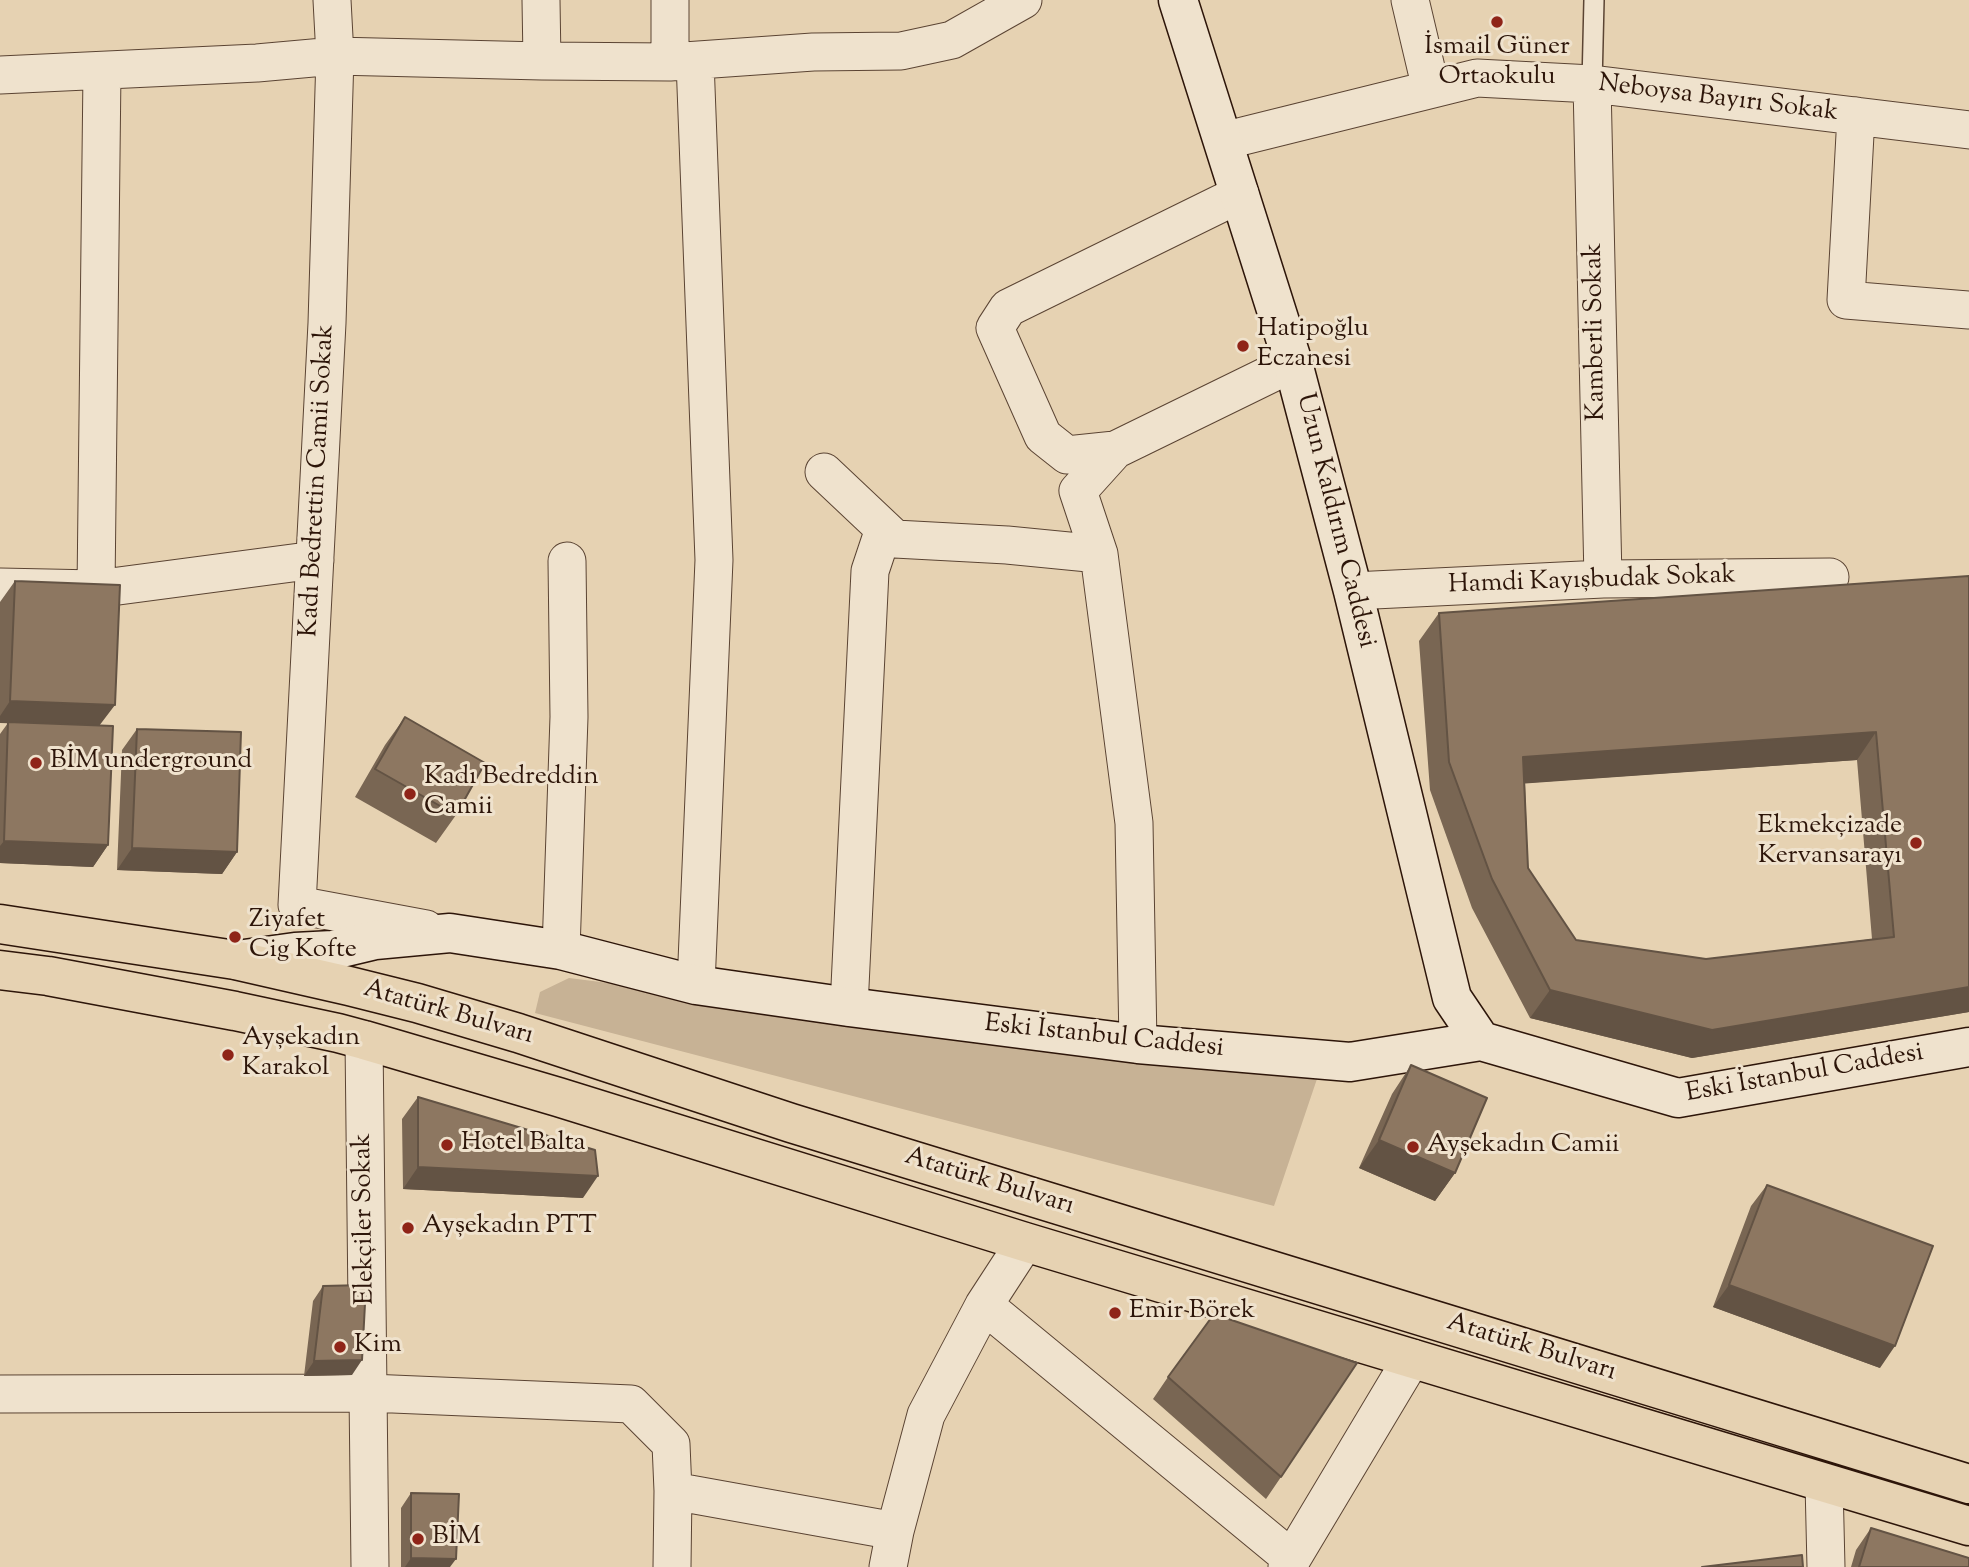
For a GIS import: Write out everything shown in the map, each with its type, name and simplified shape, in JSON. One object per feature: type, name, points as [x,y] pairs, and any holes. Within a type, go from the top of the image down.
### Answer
[{"type":"main road","name":"Uzun Kaldırım Caddesi","points":[[1178,0],[1293,363],[1353,591],[1452,999],[1481,1041]]},
{"type":"main road","name":"Atatürk Bulvarı","points":[[0,924],[235,960],[349,985],[519,1033],[791,1123],[1969,1484]]},
{"type":"main road","name":"Eski İstanbul Caddesi","points":[[235,960],[332,950],[375,940],[450,933],[561,950],[696,985],[1138,1044],[1350,1062],[1481,1041],[1678,1098],[1969,1047]]},
{"type":"main road","name":"Atatürk Bulvarı","points":[[0,970],[48,976],[235,1011],[364,1040],[1969,1527]]},
{"type":"street","name":"Kadı Bedrettin Camii Sokak","points":[[332,0],[335,56],[327,323],[297,905],[450,933]]},
{"type":"street","points":[[541,0],[542,61]]},
{"type":"street","points":[[670,0],[683,62],[714,560],[696,985]]},
{"type":"street","points":[[0,75],[257,63],[335,56],[683,62],[814,52],[901,51],[952,40],[1023,0]]},
{"type":"street","points":[[1409,0],[1431,89]]},
{"type":"street","points":[[96,589],[102,71]]},
{"type":"street","name":"Neboysa Bayırı Sokak","points":[[1223,141],[1477,78],[1592,84],[1969,130]]},
{"type":"street","name":"Kamberli Sokak","points":[[1592,84],[1603,579]]},
{"type":"street","points":[[1856,116],[1846,300],[1969,310]]},
{"type":"street","points":[[1240,194],[1008,307],[995,328],[1043,436],[1067,455],[1115,450],[1293,363]]},
{"type":"street","points":[[1115,450],[1078,491],[1099,554],[1134,823],[1138,1044]]},
{"type":"street","points":[[824,472],[895,539],[1007,545],[1099,554]]},
{"type":"street","points":[[849,1007],[870,571],[884,529]]},
{"type":"street","points":[[0,587],[96,589],[315,560]]},
{"type":"street","points":[[561,950],[569,717],[567,561]]},
{"type":"street","name":"Hamdi Kayışbudak Sokak","points":[[1353,591],[1603,579],[1830,577]]},
{"type":"street","name":"Elekçiler Sokak","points":[[364,1040],[370,1567]]},
{"type":"street","points":[[888,1567],[926,1415],[984,1305],[1025,1242]]},
{"type":"street","points":[[984,1305],[1289,1563],[1412,1357]]},
{"type":"street","points":[[0,1394],[369,1393],[631,1404],[671,1444],[672,1567]]},
{"type":"street","points":[[1824,1483],[1826,1567]]},
{"type":"street","points":[[673,1491],[895,1531]]},
{"type":"lane","points":[[1592,84],[1594,0]]},
{"type":"shaded area","points":[[569,978],[1319,1073],[1274,1206],[535,1013],[540,992]]},
{"type":"building","name":"Ekmekçizade Kervansarayı","points":[[1969,576],[1969,987],[1712,1030],[1550,990],[1492,879],[1449,762],[1439,613]],"holes":[[[1876,732],[1894,937],[1706,959],[1576,940],[1528,868],[1523,757]]]},
{"type":"building","points":[[15,581],[120,585],[115,705],[10,701]]},
{"type":"building","points":[[405,717],[485,763],[456,815],[375,769]]},
{"type":"building","points":[[8,722],[113,726],[108,845],[4,841]]},
{"type":"building","points":[[137,729],[241,732],[237,852],[132,848]]},
{"type":"building","points":[[1411,1065],[1487,1098],[1455,1173],[1379,1140]]},
{"type":"building","points":[[418,1097],[595,1150],[598,1176],[418,1167]]},
{"type":"building","points":[[1767,1185],[1933,1246],[1895,1346],[1729,1285]]},
{"type":"building","points":[[366,1285],[362,1360],[314,1361],[323,1286]]},
{"type":"building","points":[[1214,1314],[1357,1363],[1281,1477],[1168,1377]]},
{"type":"building","points":[[411,1493],[459,1494],[456,1559],[411,1558]]},
{"type":"building","points":[[1871,1528],[1969,1558],[1969,1567],[1859,1567]]},
{"type":"building","points":[[1802,1555],[1803,1567],[1702,1567]]},
{"type":"place","name":"İsmail Güner Ortaokulu","points":[[1497,22]]},
{"type":"place","name":"Hatipoğlu Eczanesi","points":[[1243,346]]},
{"type":"place","name":"BİM underground","points":[[36,763]]},
{"type":"place","name":"Kadı Bedreddin Camii","points":[[410,794]]},
{"type":"place","name":"Ekmekçizade Kervansarayı","points":[[1916,843]]},
{"type":"place","name":"Ziyafet Cig Kofte","points":[[235,937]]},
{"type":"place","name":"Ayşekadın Karakol","points":[[228,1055]]},
{"type":"place","name":"Hotel Balta","points":[[447,1145]]},
{"type":"place","name":"Ayşekadın Camii","points":[[1413,1147]]},
{"type":"place","name":"Ayşekadın PTT","points":[[408,1228]]},
{"type":"place","name":"Emir Börek","points":[[1115,1313]]},
{"type":"place","name":"Kim","points":[[340,1347]]},
{"type":"place","name":"BİM","points":[[418,1539]]}]
